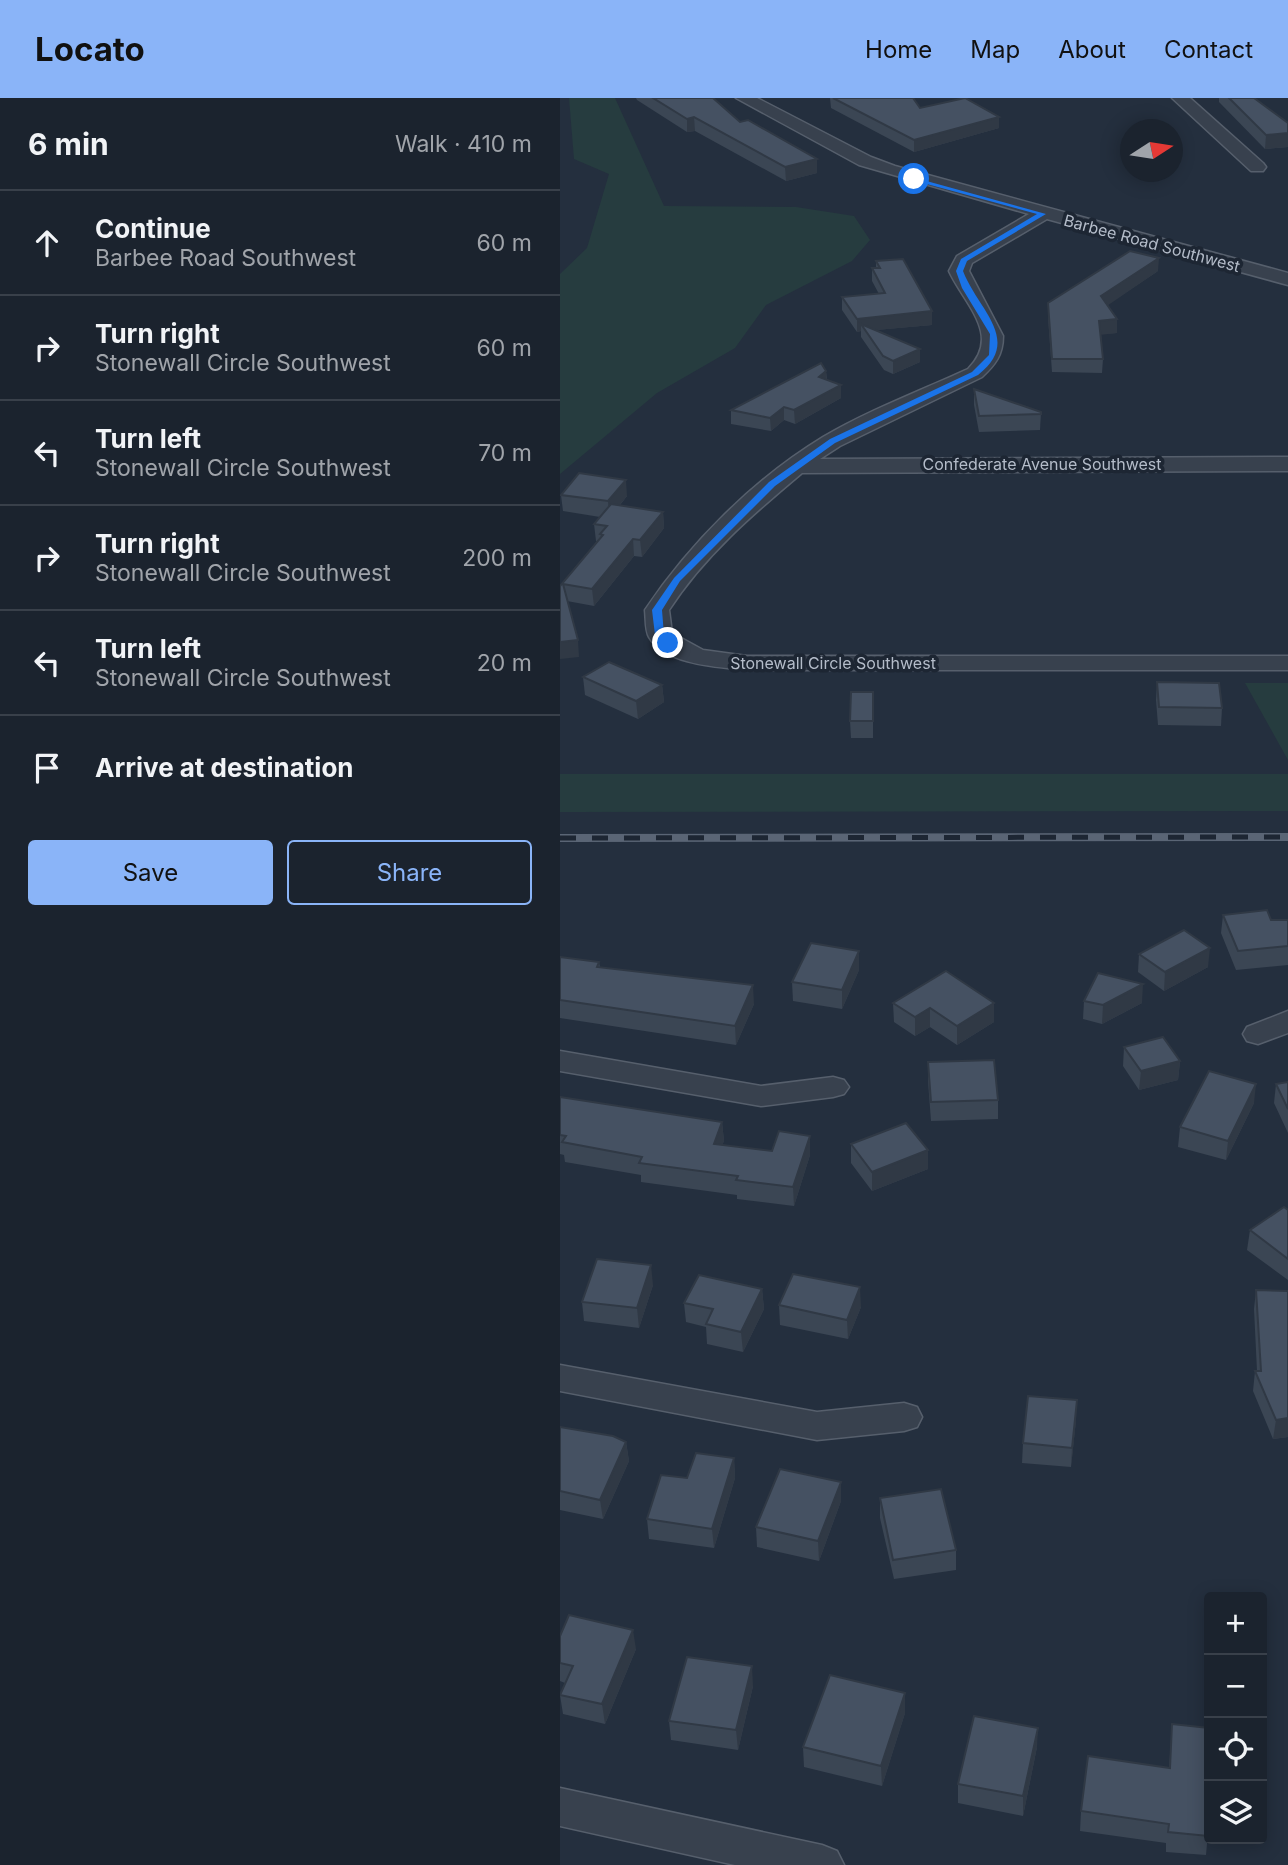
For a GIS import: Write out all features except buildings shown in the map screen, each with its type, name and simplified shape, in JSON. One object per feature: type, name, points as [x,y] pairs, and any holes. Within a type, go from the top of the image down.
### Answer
[{"type":"street","name":"Barbee Road Southwest","points":[[744,98],[865,161],[914,179],[1288,279]]},
{"type":"street","points":[[1180,98],[1257,167]]},
{"type":"street","name":"Stonewall Circle Southwest","points":[[1042,214],[972,254],[964,260],[959,271],[966,288],[994,334],[993,355],[988,363],[975,373],[832,441],[796,466],[738,515],[677,580],[657,610],[660,635],[668,643],[697,657],[747,663],[1288,663]]},
{"type":"street","name":"Confederate Avenue Southwest","points":[[796,466],[1288,464]]},
{"type":"street","points":[[1258,1034],[1288,1021]]},
{"type":"street","points":[[560,1061],[761,1096],[833,1087]]},
{"type":"street","points":[[560,1378],[817,1426],[904,1417]]},
{"type":"street","points":[[560,1807],[822,1865]]},
{"type":"green space","points":[[569,98],[615,98],[664,206],[796,207],[854,216],[870,240],[852,261],[766,305],[735,348],[657,393],[560,474],[560,274],[587,248],[609,174],[574,159]]},
{"type":"green space","points":[[1245,683],[1288,683],[1288,760]]},
{"type":"green space","points":[[560,774],[1288,774],[1288,811],[560,812]]},
{"type":"railway","points":[[560,838],[1288,837]]},
{"type":"route","points":[[668,643],[660,635],[656,621],[657,610],[677,580],[738,515],[772,484],[832,441],[975,373],[988,363],[993,355],[994,334],[966,288],[959,271],[964,260],[981,248],[1042,214],[914,179]]}]
